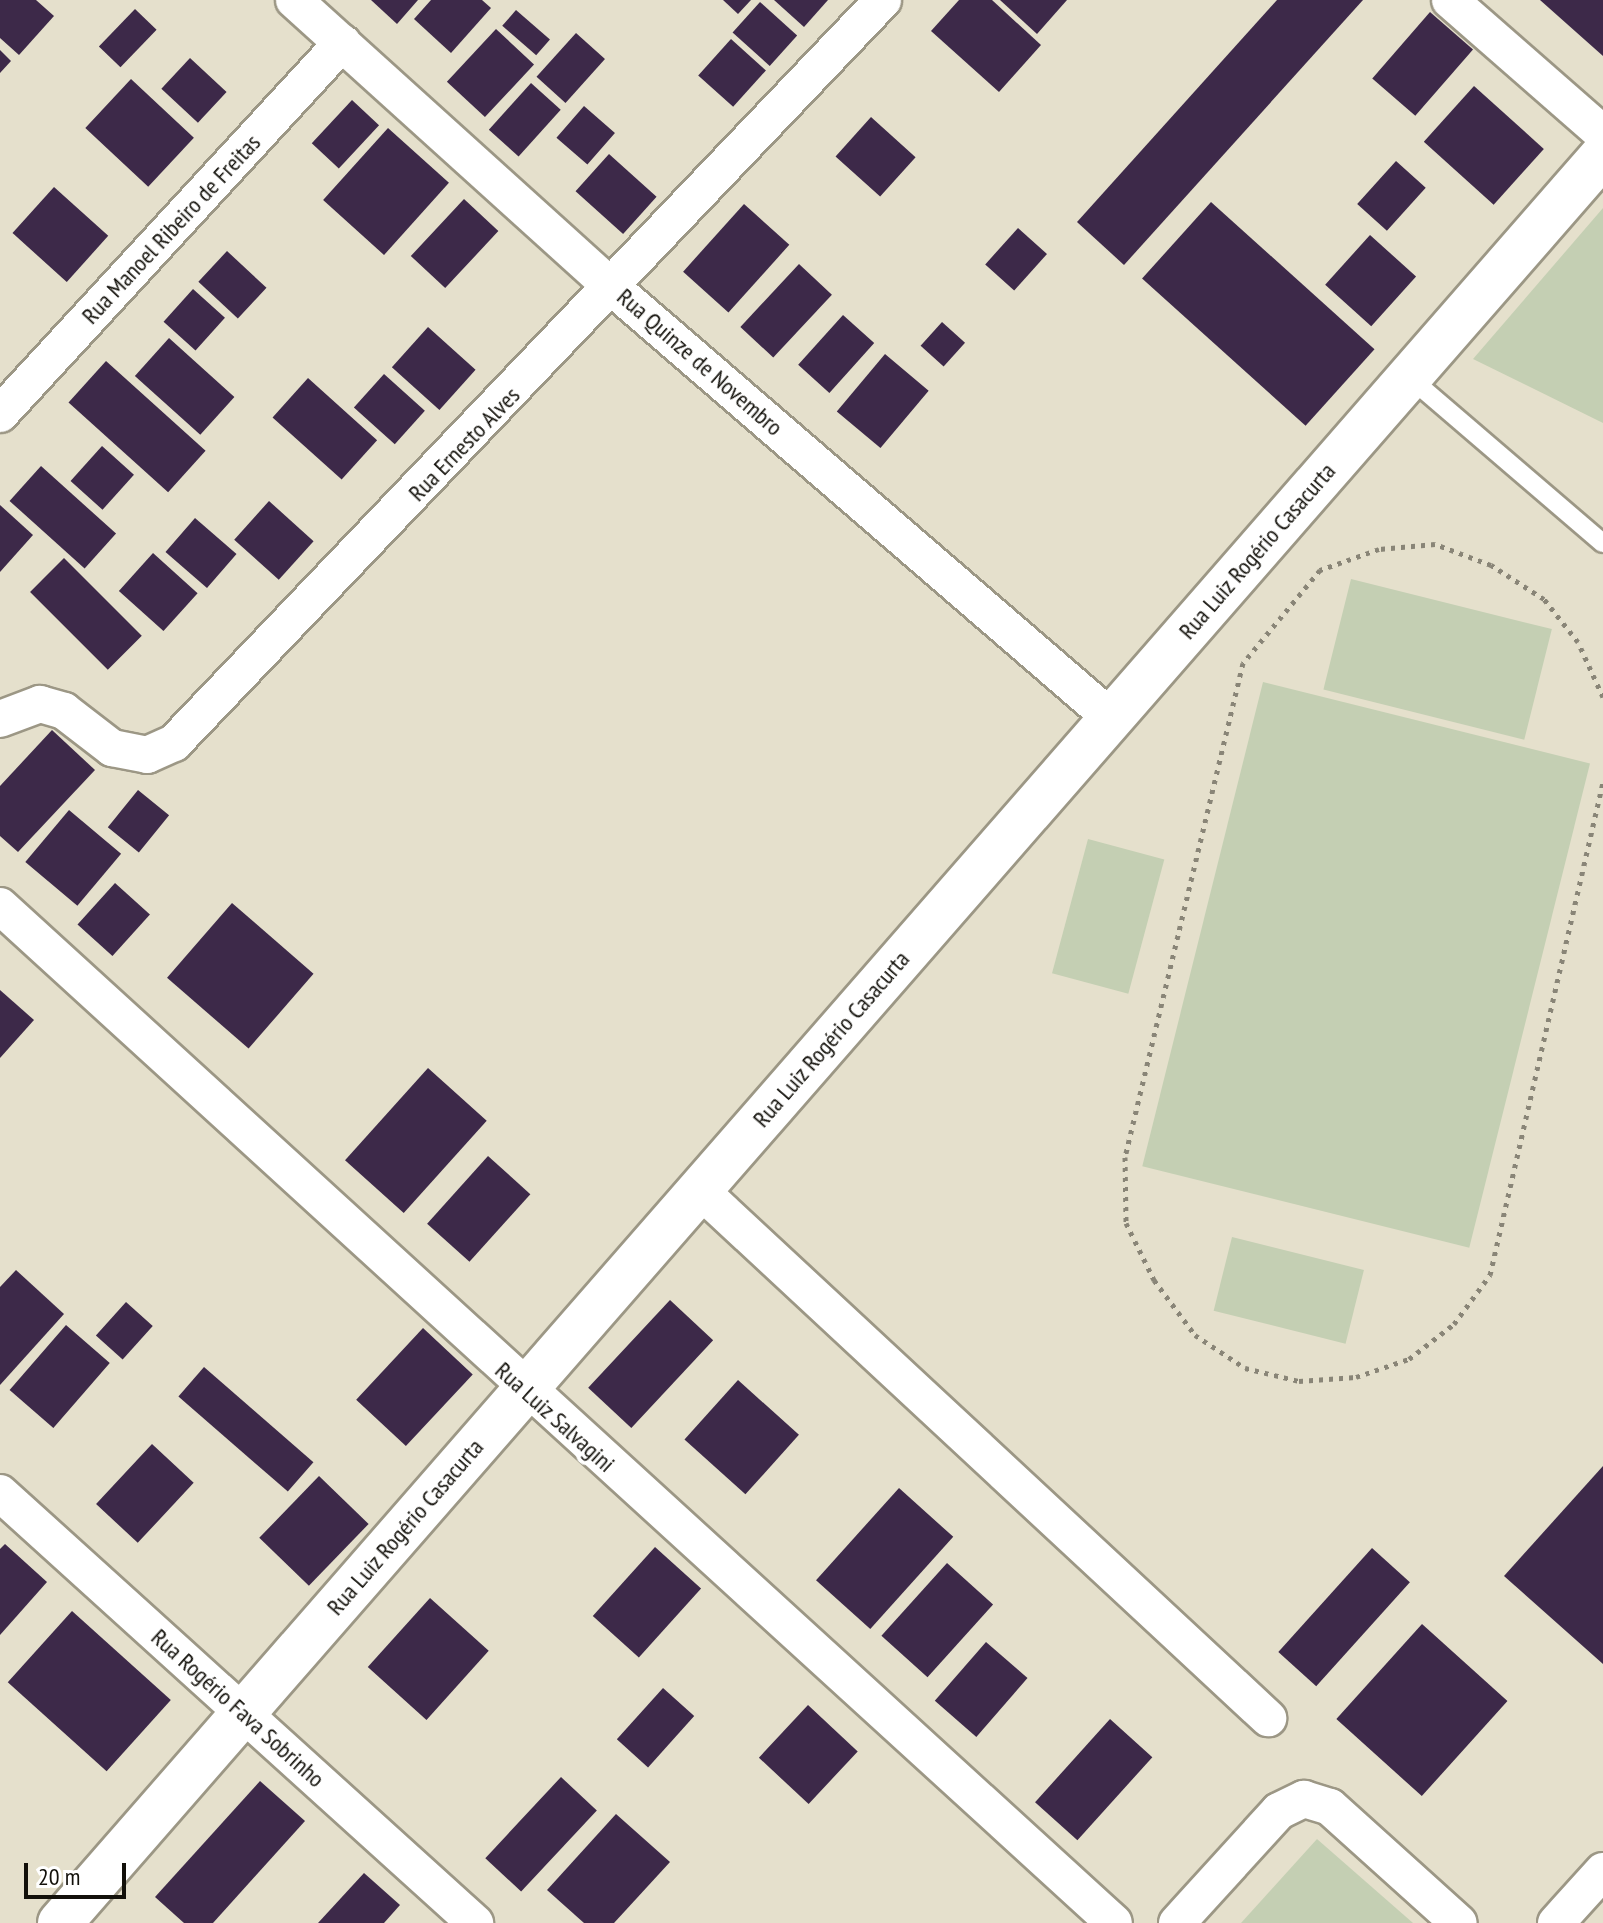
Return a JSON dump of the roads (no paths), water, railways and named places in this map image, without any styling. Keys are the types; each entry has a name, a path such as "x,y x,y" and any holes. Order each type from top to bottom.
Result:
{"street":[{"name":"Rua Quinze de Novembro","path":"294,0 614,289 1111,718"},
{"path":"1450,0 1603,134"},
{"name":"Rua Ernesto Alves","path":"0,719 40,704 64,711 112,748 147,755 174,743 614,289 878,2"},
{"name":"Rua Manoel Ribeiro de Freitas","path":"0,414 342,43"},
{"name":"Rua Luiz Rogério Casacurta","path":"60,1923 1603,155"},
{"name":"Rua Luiz Salvagini","path":"0,906 525,1390 1114,1923"},
{"path":"700,1190 1268,1718"},
{"name":"Rua Rogério Fava Sobrinho","path":"0,1493 475,1923"},
{"path":"1177,1923 1279,1811 1304,1799 1330,1807 1459,1923"},
{"path":"1556,1923 1603,1871"}],"lane":[{"path":"1409,377 1603,543"}]}
